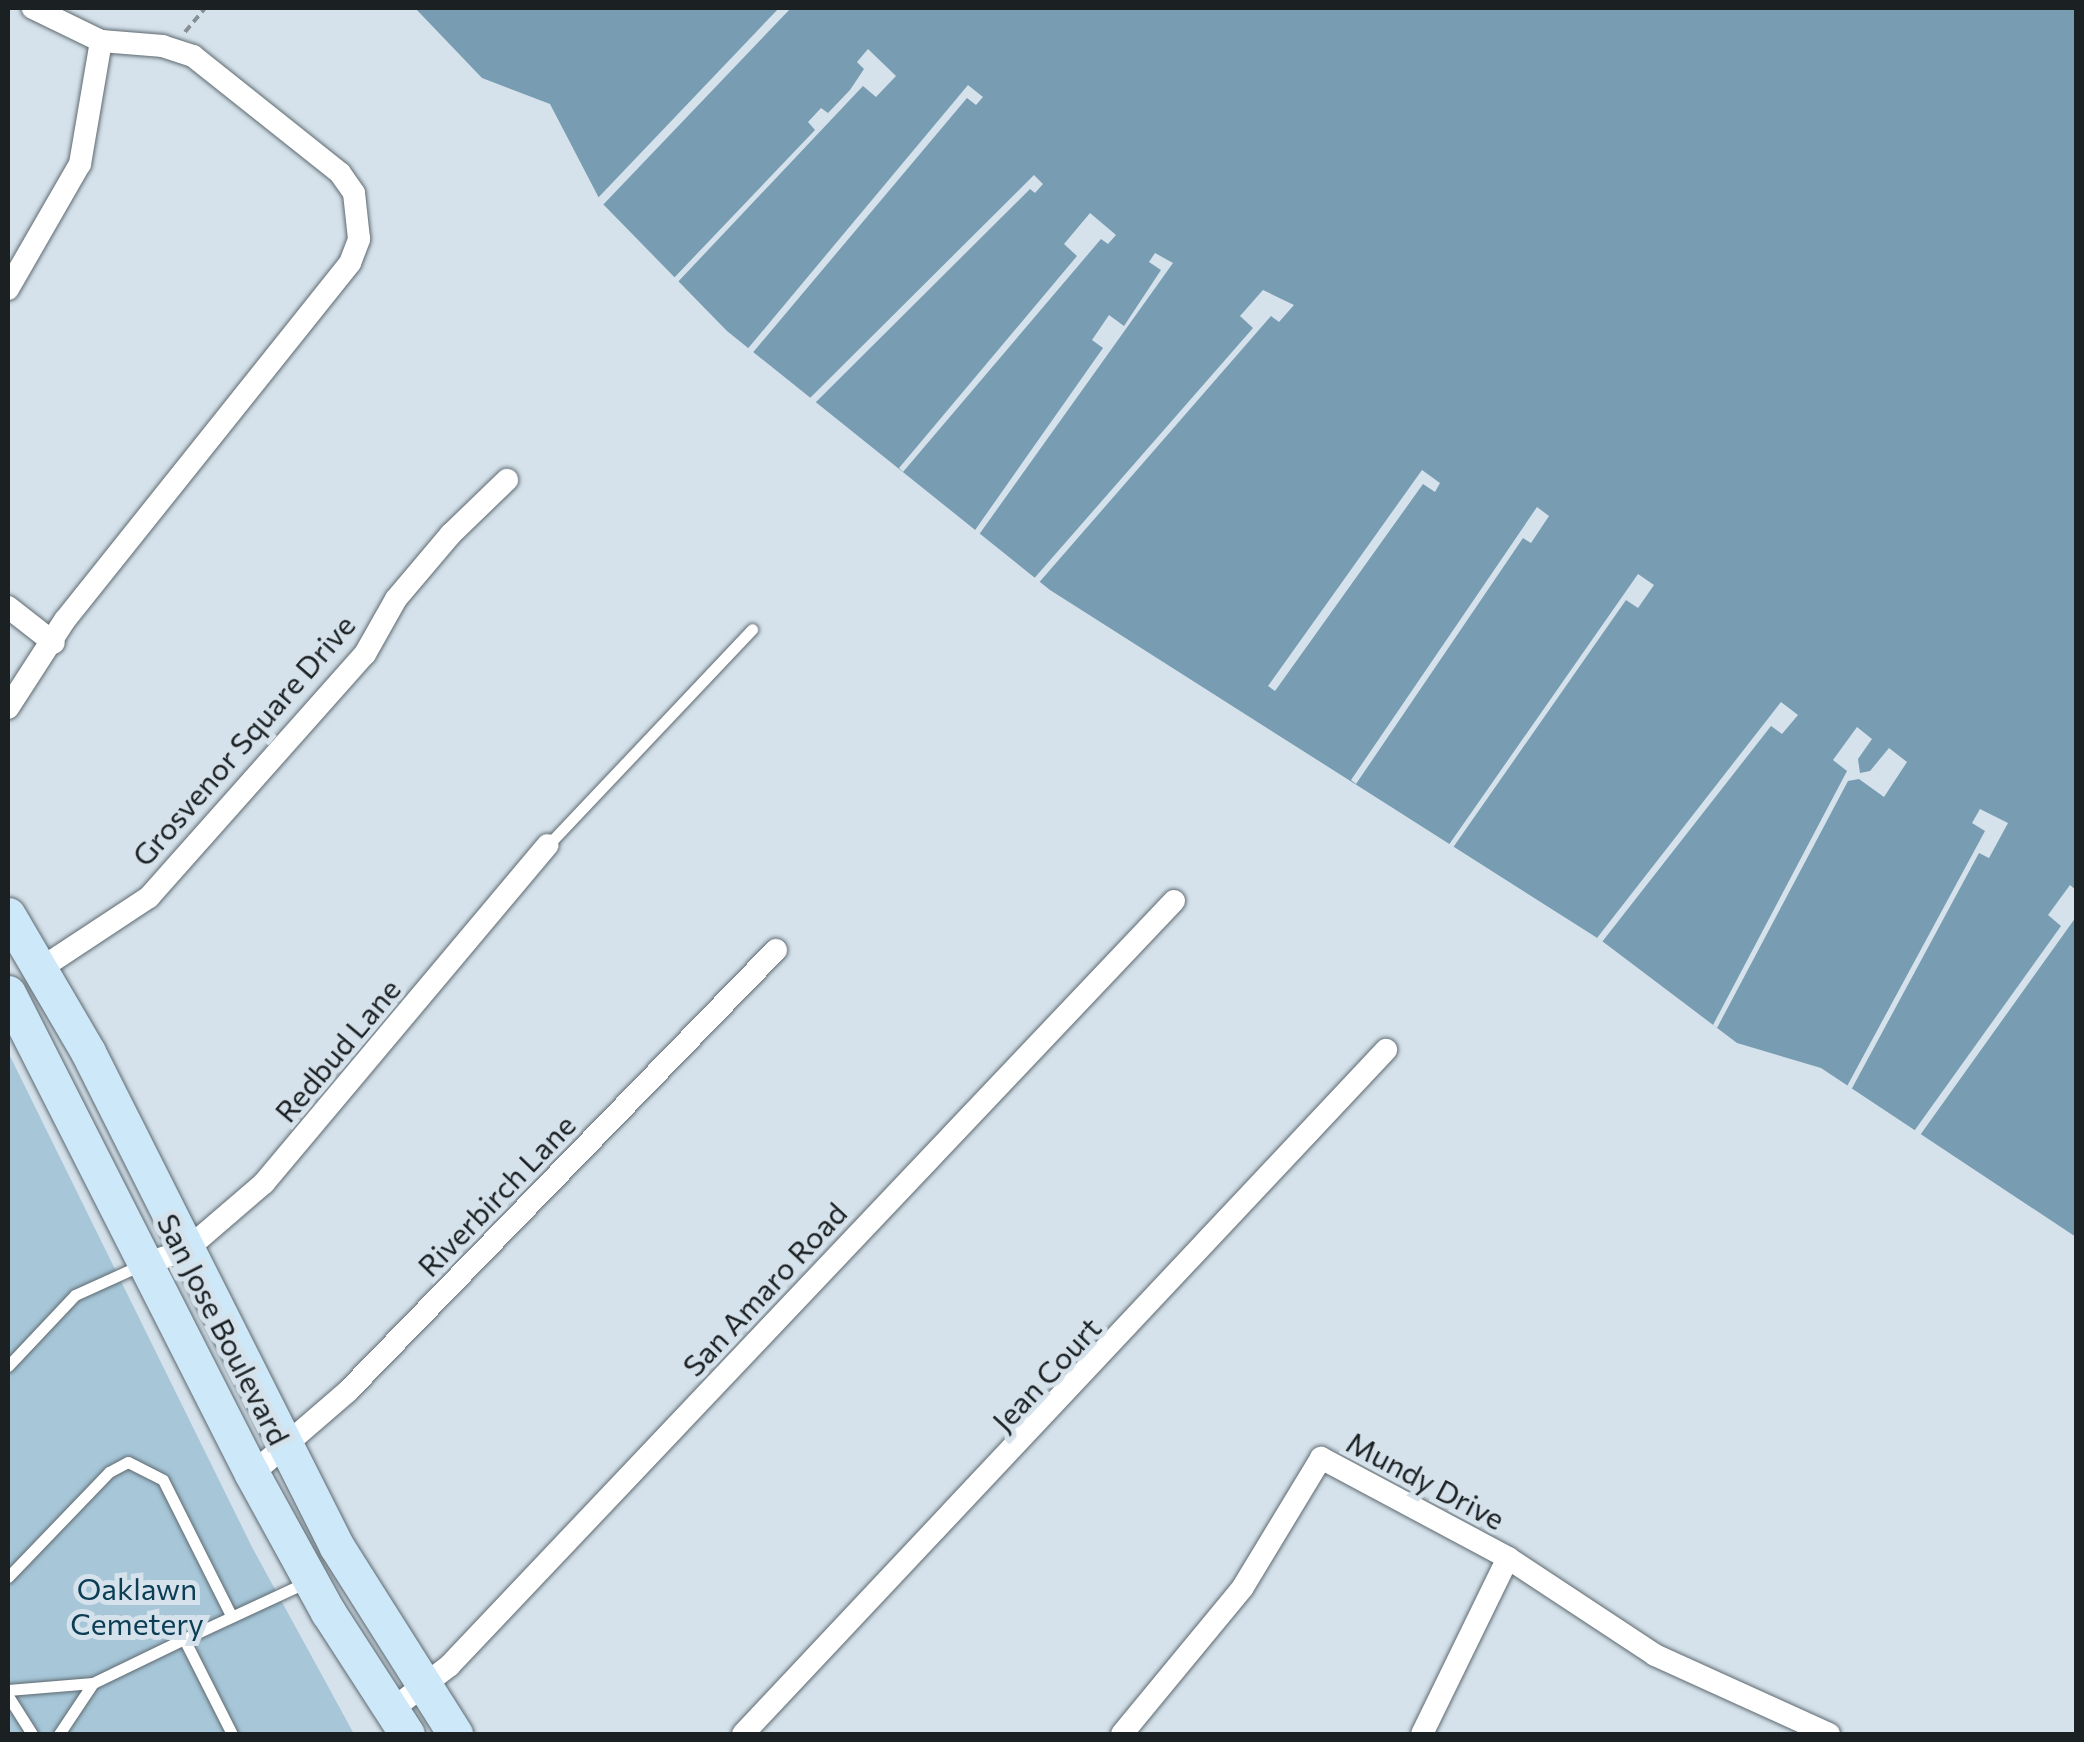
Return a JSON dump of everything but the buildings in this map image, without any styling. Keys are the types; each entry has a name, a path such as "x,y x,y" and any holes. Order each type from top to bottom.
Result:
{"main road":[{"name":"San Jose Boulevard","path":"8,915 88,1052 284,1448 422,1685 455,1734"},
{"name":"San Jose Boulevard","path":"8,992 252,1474 310,1580 399,1722"}],"street":[{"path":"8,708 66,620 350,264 359,239 354,194 340,173 193,56 163,46 101,40 33,8"},
{"path":"8,289 80,164 101,40"},
{"name":"Grosvenor Square Drive","path":"40,969 149,896 365,654 396,599 440,547 508,480"},
{"path":"8,607 54,643"},
{"name":"Redbud Lane","path":"148,1263 184,1251 301,1142 548,845"},
{"name":"San Amaro Road","path":"399,1722 422,1685 449,1666 1174,901"},
{"name":"Riverbirch Lane","path":"252,1474 348,1392 776,950"},
{"name":"Jean Court","path":"744,1734 1091,1372 1386,1050"},
{"name":"Mundy Drive","path":"1122,1734 1242,1587 1320,1458 1508,1558 1655,1655 1797,1727 1828,1734"},
{"path":"1422,1734 1508,1558"}],"lane":[{"path":"548,845 752,629"},
{"path":"8,1366 74,1295 148,1263"},
{"path":"8,1576 109,1472 128,1462 163,1480 232,1617"},
{"path":"32,1734 8,1693 93,1683 310,1580"},
{"path":"184,1640 232,1734"},
{"path":"59,1734 93,1683"}],"path":[{"path":"184,37 204,8"}],"green space":[{"name":"Oaklawn Cemetery","path":"8,1052 252,1547 354,1734 8,1734"}],"shaded area":[{"path":"415,8 2076,8 2076,1237 1821,1068 1737,1043 1602,941 1050,590 727,331 601,202 550,104 482,78"}],"pier":[{"path":"779,8 791,8 600,208 595,201"},
{"path":"868,49 896,76 876,97 863,86 675,285 671,281 815,130 808,122 821,108 828,113 850,90 864,69 857,62"},
{"path":"968,85 983,97 976,105 967,98 750,356 745,352"},
{"path":"1034,175 1043,184 1035,193 1030,189 815,403 810,398"},
{"path":"1090,213 1116,235 1108,244 1101,239 903,472 899,468 1077,256 1064,244"},
{"path":"1155,253 1173,263 978,536 973,533 1103,348 1092,340 1109,315 1124,326 1161,270 1149,262"},
{"path":"1263,290 1294,305 1279,322 1271,316 1036,586 1031,582 1253,328 1240,316"},
{"path":"1422,470 1440,483 1435,492 1423,484 1275,691 1268,686"},
{"path":"1537,507 1549,516 1531,543 1523,538 1356,784 1351,780"},
{"path":"1638,574 1654,585 1638,608 1626,600 1452,849 1448,846"},
{"path":"1781,702 1798,715 1782,734 1771,726 1602,942 1597,938"},
{"path":"1857,727 1872,739 1858,759 1860,773 1870,771 1889,748 1907,762 1884,797 1859,779 1848,781 1717,1028 1713,1025 1847,771 1833,760"},
{"path":"1980,809 2008,823 1989,858 1979,853 1850,1092 1845,1090 1985,831 1972,823"},
{"path":"2070,885 2076,890 2076,917 1918,1138 1912,1134 2061,926 2048,915"}]}
